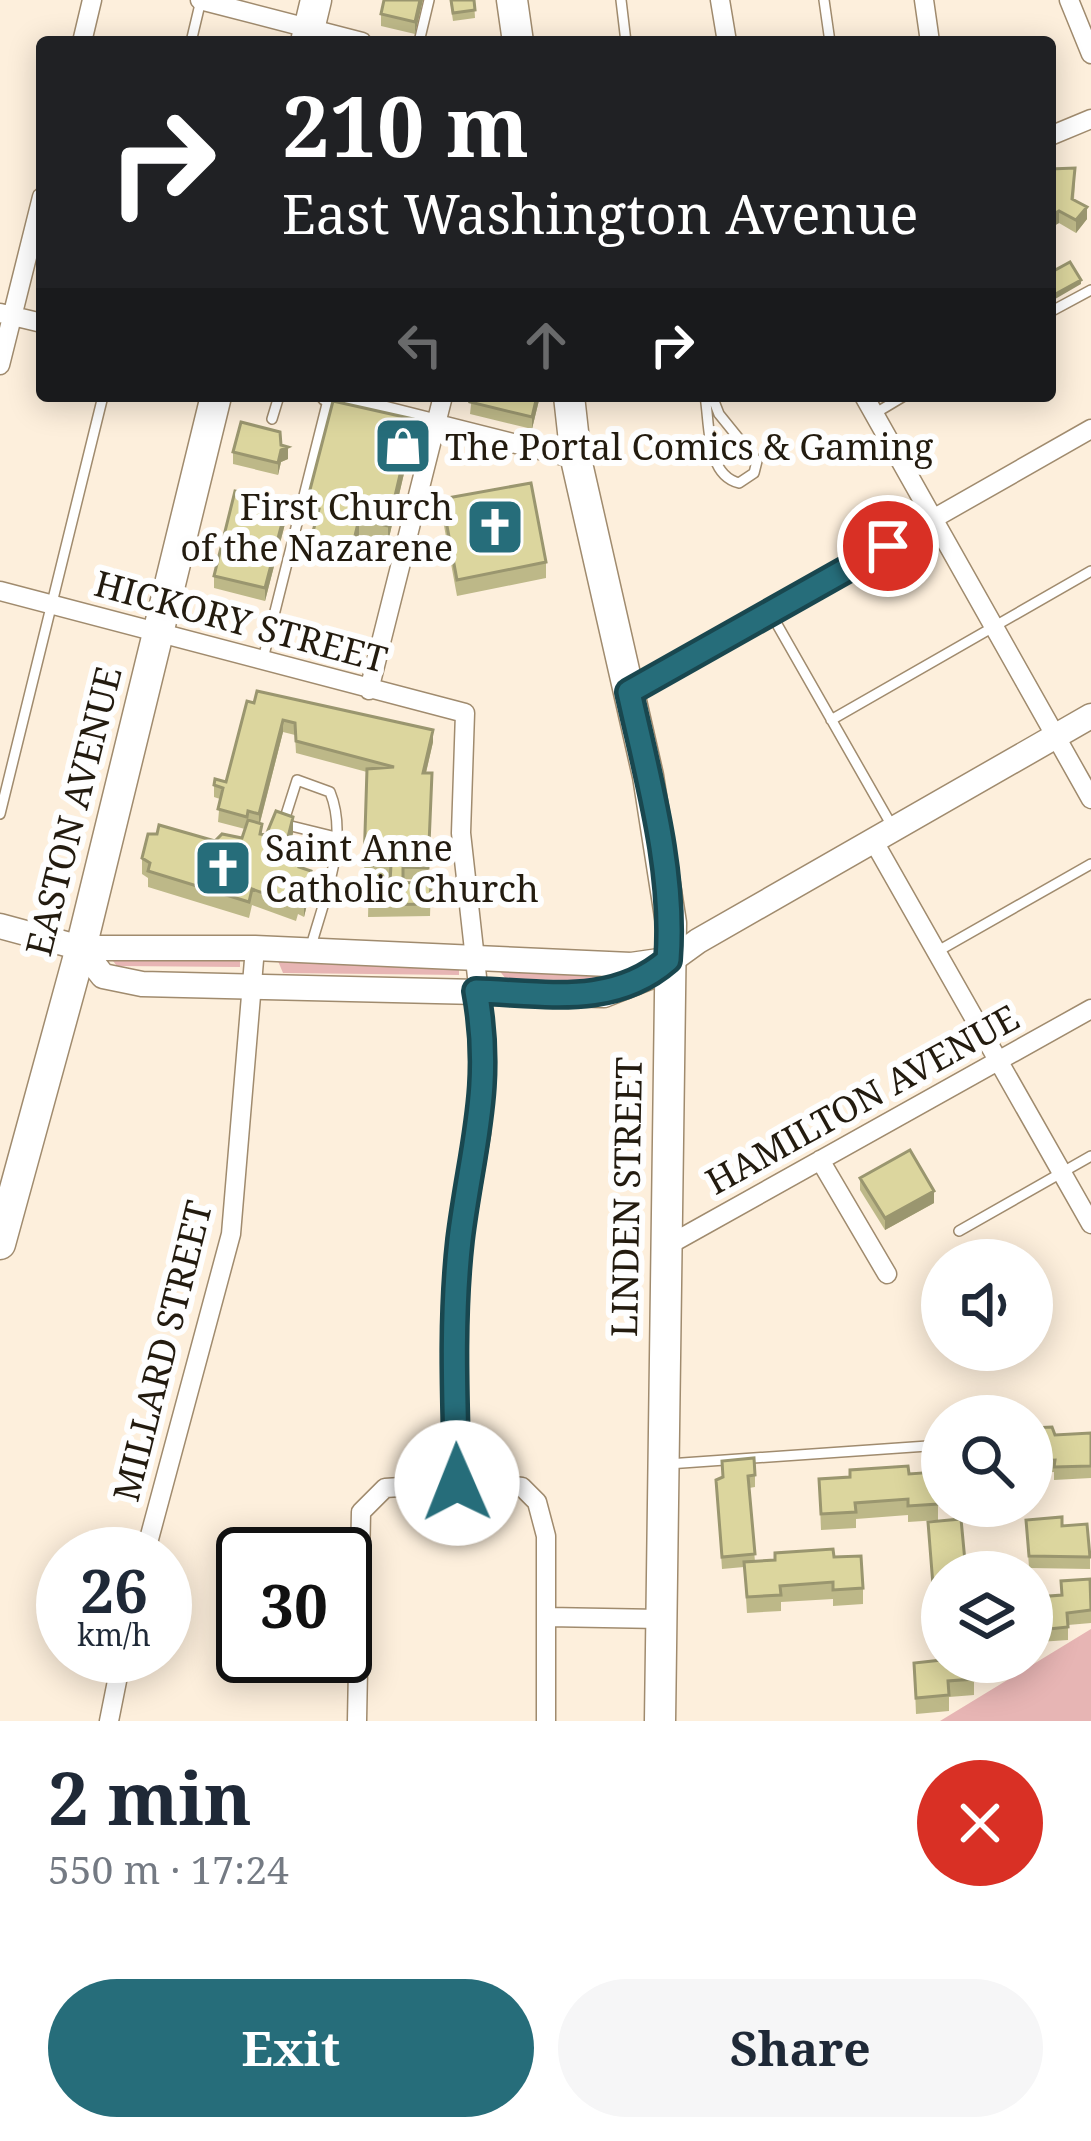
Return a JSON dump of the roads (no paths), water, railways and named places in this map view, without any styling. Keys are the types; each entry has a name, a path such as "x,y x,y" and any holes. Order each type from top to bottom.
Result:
{"main road":[{"path":"512,0 517,36"},
{"name":"EASTON AVENUE","path":"0,1244 81,948 215,402"},
{"name":"LINDEN STREET","path":"569,402 576,459 629,692 671,923 661,1721"}],"street":[{"path":"83,36 92,0"},
{"path":"200,0 345,36"},
{"path":"720,0 726,36"},
{"path":"924,0 929,36"},
{"path":"1069,0 1091,54"},
{"path":"1056,133 1091,118"},
{"path":"0,365 6,314 36,216"},
{"path":"6,314 36,322"},
{"path":"350,402 576,459"},
{"path":"369,690 442,402"},
{"path":"867,402 1091,799"},
{"path":"629,692 1091,429"},
{"name":"HICKORY STREET","path":"0,591 465,713 461,833 471,956"},
{"path":"81,948 103,976 142,984 604,994 647,978 668,960 1091,716"},
{"path":"883,834 938,951 1091,1224"},
{"path":"0,926 81,948 255,948 631,965 668,960"},
{"name":"MILLARD STREET","path":"152,1527 231,1234 255,948"},
{"path":"457,1483 458,1275 481,1133 482,1022 471,956"},
{"name":"HAMILTON AVENUE","path":"665,1247 1091,1009"},
{"path":"820,1160 886,1274"},
{"path":"357,1721 361,1512 385,1488 457,1483 513,1484 537,1502 546,1536 545,1721"},
{"path":"548,1617 660,1619"},
{"path":"110,1721 117,1683"}],"lane":[{"path":"192,36 200,0"},
{"path":"420,36 429,0"},
{"path":"621,0 625,36"},
{"path":"824,0 829,36"},
{"path":"1056,309 1091,290"},
{"path":"0,810 102,402"},
{"path":"272,419 276,402"},
{"path":"262,662 327,402"},
{"path":"709,402 717,470 725,479 739,483 754,473 757,460 712,402"},
{"path":"874,414 894,402"},
{"path":"830,720 1091,571"},
{"path":"770,612 830,720 883,834"},
{"path":"310,950 336,837 338,812 330,792 297,780 283,824 336,837"},
{"path":"938,951 1091,864"},
{"path":"959,1231 1091,1156"},
{"path":"663,1464 921,1446"}],"place":[{"name":"The Portal Comics & Gaming","path":"403,446"},
{"name":"First Church of the Nazarene","path":"495,527"},
{"name":"Saint Anne Catholic Church","path":"223,868"}]}
